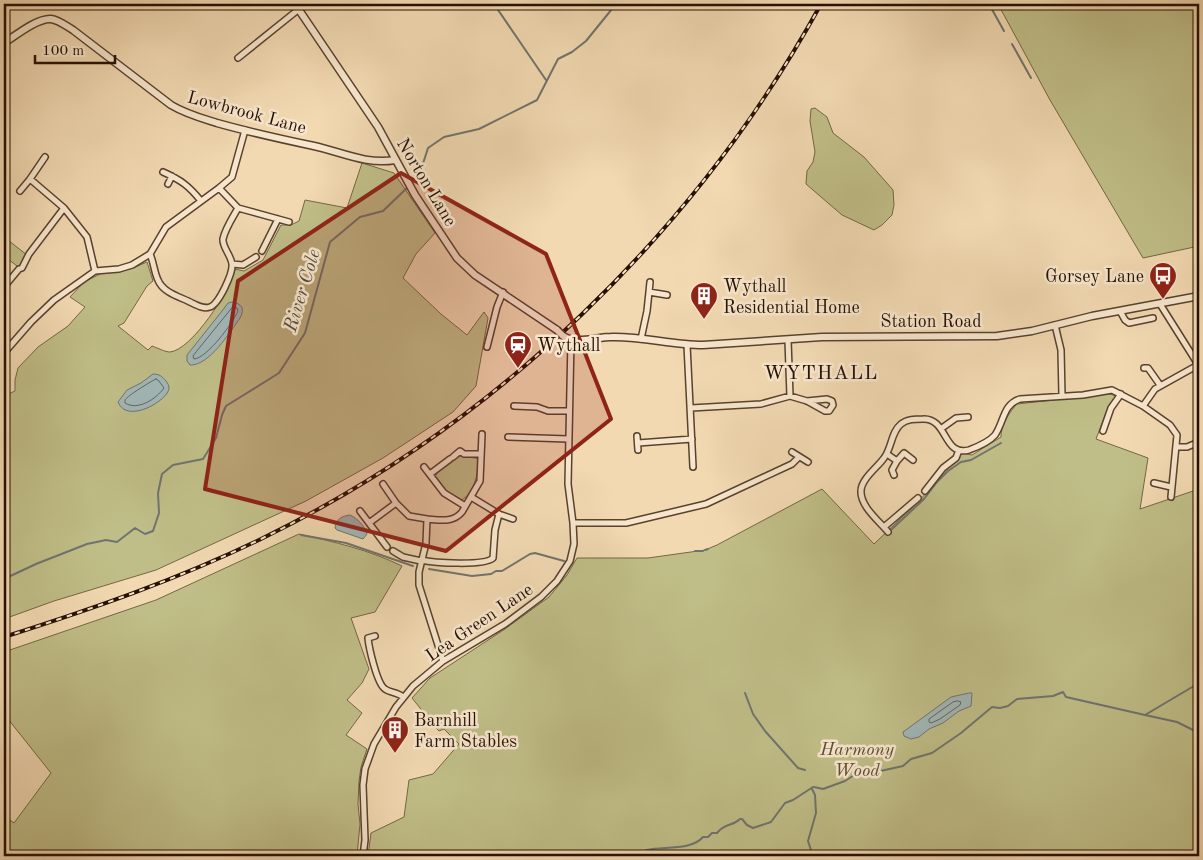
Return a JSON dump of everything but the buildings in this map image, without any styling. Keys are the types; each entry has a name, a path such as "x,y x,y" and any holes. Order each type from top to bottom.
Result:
{"street":[{"path":"238,58 297,6"},
{"name":"Norton Lane","path":"297,6 378,127 406,179 457,258 470,271 571,340"},
{"name":"Lowbrook Lane","path":"4,43 38,22 50,19 57,21 73,30 179,110 245,130 365,160 385,162 395,160"},
{"path":"4,353 31,322 54,300 95,271 119,269 132,265 150,254 166,227 232,177 245,130"},
{"path":"20,191 44,157"},
{"path":"163,172 191,188 201,201"},
{"path":"168,184 172,176"},
{"path":"30,179 64,208 87,237 95,271"},
{"path":"219,188 238,208 289,222"},
{"path":"4,287 18,269 22,268 29,254 64,208"},
{"path":"150,254 158,281 163,288 205,308 212,307 232,274 230,256 222,242 238,208"},
{"path":"262,252 278,219"},
{"path":"232,264 243,265 256,257"},
{"path":"641,339 647,312 650,282"},
{"path":"487,347 497,306 503,292"},
{"path":"649,292 667,295"},
{"name":"Station Road","path":"571,340 612,337 687,345 822,337 997,336 1032,331 1092,316 1199,296"},
{"path":"1143,406 1160,385 1199,365 1160,304"},
{"path":"1120,311 1129,323 1153,318"},
{"path":"1056,325 1061,350 1062,396"},
{"name":"Lea Green Lane","path":"363,856 365,840 363,785 365,768 382,728 403,697 443,661 505,624 529,607 558,581 566,569 572,554 573,523 568,484 571,340"},
{"path":"788,340 790,396"},
{"path":"687,345 693,467"},
{"path":"1144,368 1148,368 1160,385"},
{"path":"918,498 886,529 864,503 860,492 866,479 887,454 897,429 903,423 910,420 933,420 942,428 949,442 959,450 970,450 988,441 994,435 1007,407 1014,401 1083,395 1112,390 1143,406 1174,429 1177,435 1177,447 1171,497"},
{"path":"1103,431 1110,408 1122,394"},
{"path":"691,408 761,404 790,396 807,401"},
{"path":"514,406 537,407 548,411 569,411"},
{"path":"942,428 956,418 968,417"},
{"path":"383,484 396,503 409,516 451,520 459,516 471,497 481,475 482,434"},
{"path":"637,436 638,450"},
{"path":"508,437 568,439"},
{"path":"638,443 692,439"},
{"path":"1177,447 1187,447 1199,442"},
{"path":"925,491 943,468 956,458 959,450"},
{"path":"430,474 460,451 464,454 481,454"},
{"path":"792,452 808,462"},
{"path":"894,475 892,470 904,453 913,460"},
{"path":"887,454 897,461"},
{"path":"573,523 626,523 706,504 792,464 799,457"},
{"path":"424,467 444,493 465,506"},
{"path":"1154,483 1171,487"},
{"path":"471,497 499,514 513,519"},
{"path":"369,523 396,503"},
{"path":"360,510 387,547"},
{"path":"394,551 403,557 421,561 488,562 494,555 495,530 499,514"},
{"path":"428,519 419,585 443,661"},
{"path":"376,636 368,638 370,653 382,686 386,690 394,691 403,697"}],"highlighted area":[{"path":"401,173 546,254 611,419 446,551 205,489 238,281"}],"green space":[{"path":"998,4 1199,4 1199,246 1143,258 1050,100"},
{"path":"815,108 827,117 833,133 864,157 893,190 894,205 892,215 874,230 842,215 806,184 807,171 813,162 815,152 810,121 811,109"},
{"path":"362,163 394,173 435,233 416,254 403,278 441,314 467,335 484,312 488,318 476,386 453,412 383,458 306,501 156,570 54,601 4,619 4,396 15,391 18,368 38,347 68,326 85,307 70,297 84,282 102,273 133,268 147,262 153,281 147,286 124,323 118,326 148,350 152,346 168,352 179,349 189,341 209,317 226,290 235,269 244,271 263,260 281,225 291,225 299,221 305,200 347,208"},
{"path":"4,237 27,255 22,266 17,266 4,256"},
{"name":"Harmony Wood","path":"1110,394 1116,396 1109,405 1096,439 1148,458 1140,509 1199,489 1199,856 368,856 371,833 404,817 409,780 433,774 459,744 444,729 439,731 412,698 430,678 505,629 549,597 567,575 577,558 648,558 705,550 822,489 874,544 920,500 960,453 972,455 1001,437 1006,419 1017,404"},
{"path":"461,455 478,460 473,488 462,500 446,491 435,477 437,473"},
{"path":"299,534 339,543 390,560 402,566 375,612 351,618 369,669 362,683 347,700 362,713 346,735 367,749 359,781 358,804 360,824 357,856 4,856 4,816 14,823 51,773 4,714 4,652 156,600"}],"water":[{"path":"232,302 242,307 240,318 212,354 197,364 190,365 187,361 187,355 228,303"},
{"path":"153,374 157,374 166,381 169,387 167,393 155,404 147,408 130,411 123,408 118,402 127,390"},
{"path":"350,515 358,520 364,528 367,534 363,539 335,528 340,518"},
{"path":"972,693 971,706 959,711 919,737 911,739 904,736 903,732 951,697"}],"waterway":[{"path":"494,4 546,80"},
{"name":"River Cole","path":"412,183 419,176 428,148 444,137 479,129 537,100 558,59 572,52 586,41 616,4"},
{"path":"989,4 1004,31"},
{"path":"1012,44 1031,78"},
{"name":"River Cole","path":"4,579 87,544 106,540 117,542 135,528 145,534 153,531 159,513 158,493 162,474 173,465 203,459 216,438 226,406 279,373 305,333 330,242 360,217 383,211 408,187"},
{"path":"892,529 924,499 948,471 961,462 971,460 1001,443"},
{"path":"301,535 346,543 413,566"},
{"path":"695,551 703,551"},
{"path":"429,569 472,576 491,574 496,571 502,571 530,554 535,553 564,561"},
{"path":"814,787 823,789 845,781 856,774 867,774 903,766 911,759 932,753 961,733 992,707 1008,706 1017,699 1053,696 1063,692 1066,697 1145,715 1199,683"},
{"path":"745,693 753,714 765,731 798,768 805,770"},
{"path":"1145,715 1177,722 1199,733"},
{"path":"636,856 647,850 691,844 703,837 708,837 712,833 717,833 723,827 740,819 753,828 771,822 785,803 813,787"},
{"path":"812,789 815,795 816,813 808,841 813,856"}],"railway":[{"path":"4,637 135,592 199,567 263,538 349,492 431,439 509,379 582,314 651,243 714,168 771,88 821,4"}],"place":[{"name":"Gorsey Lane","path":"1163,300"},
{"name":"Wythall Residential Home","path":"704,320"},
{"name":"Wythall","path":"518,369"},
{"name":"Barnhill Farm Stables","path":"395,754"}],"district":[{"name":"WYTHALL","path":"821,372"}]}
